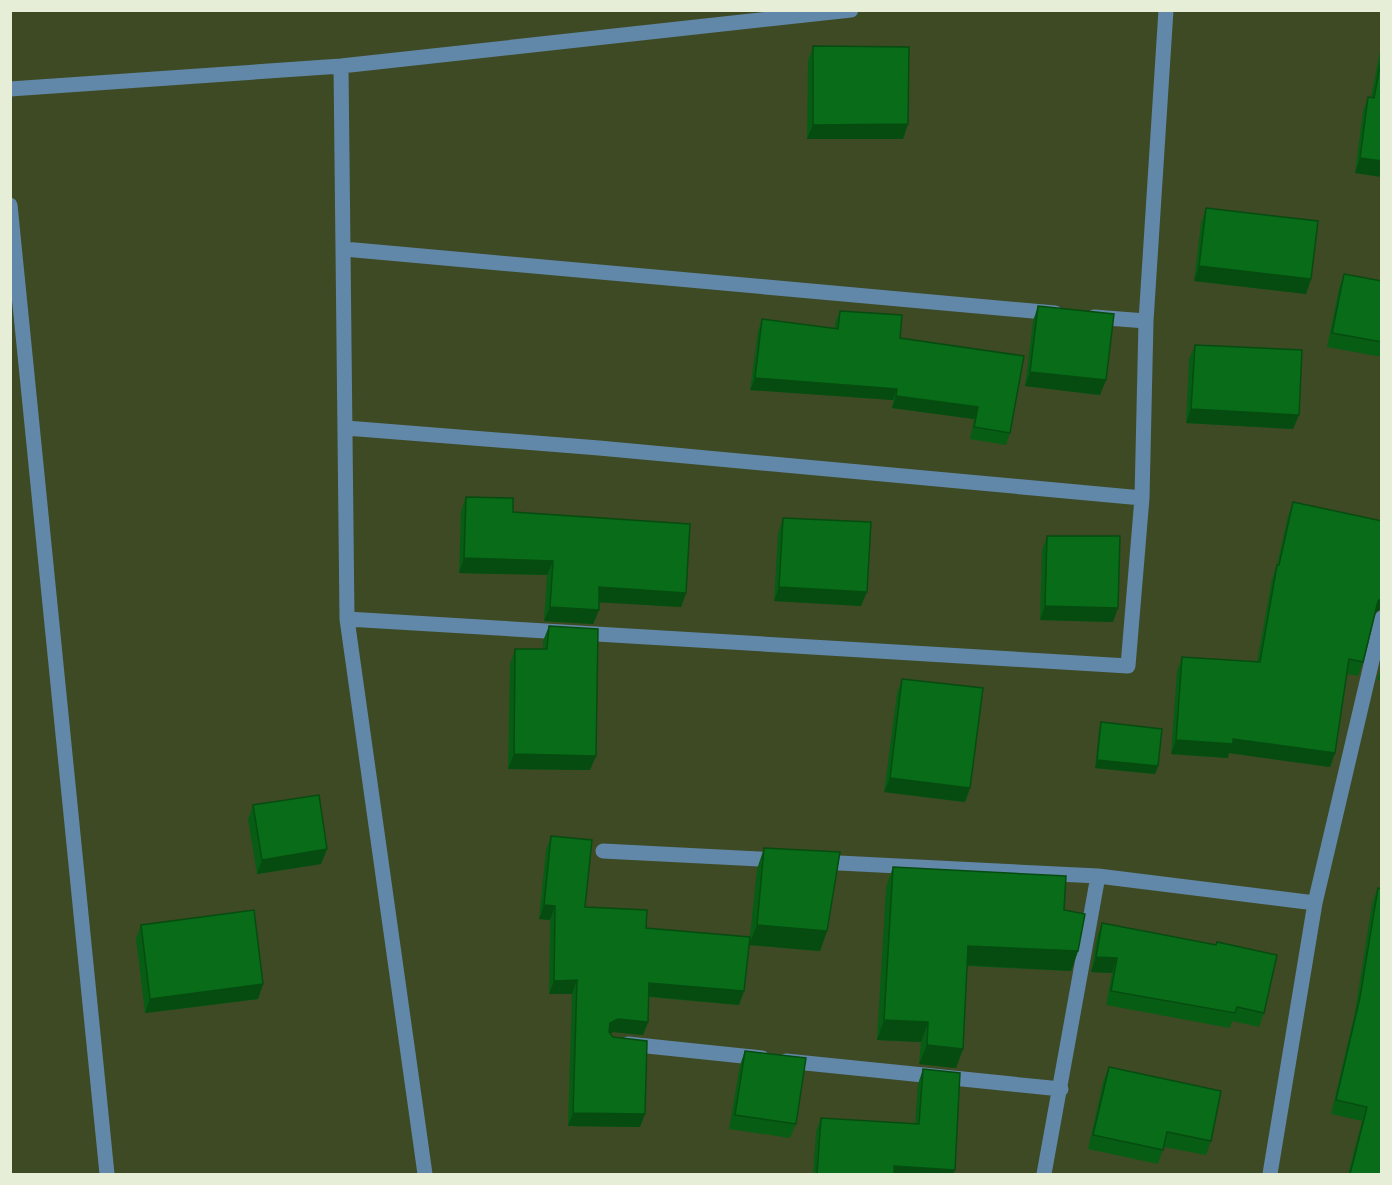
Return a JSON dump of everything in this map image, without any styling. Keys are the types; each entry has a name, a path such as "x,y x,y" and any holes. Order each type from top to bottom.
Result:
{"street":[{"path":"10,89 341,66 851,10"},
{"path":"346,619 1128,666 1142,498 1146,321 1166,10"},
{"path":"341,66 346,619 425,1174"},
{"path":"10,205 107,1174"},
{"path":"344,249 1146,321"},
{"path":"346,428 598,448 1142,498"},
{"path":"1270,1174 1315,903 1382,618"},
{"path":"603,851 1098,876 1315,903"},
{"path":"1044,1174 1098,876"},
{"path":"613,1042 1061,1089"}],"building":[{"path":"813,46 909,47 908,124 813,125"},
{"path":"1382,55 1382,161 1360,158 1368,97 1374,98"},
{"path":"1206,208 1318,221 1311,279 1199,266"},
{"path":"1344,274 1382,281 1382,342 1332,333"},
{"path":"1038,306 1114,314 1106,380 1030,372"},
{"path":"840,311 902,315 900,338 1024,356 1010,433 974,427 978,407 896,396 897,389 755,378 762,319 838,329"},
{"path":"1195,345 1302,350 1299,415 1191,409"},
{"path":"466,497 513,498 513,512 690,524 686,593 599,587 599,610 550,607 553,561 464,558"},
{"path":"1293,502 1382,521 1382,598 1378,601 1363,662 1349,659 1335,753 1233,739 1233,744 1176,740 1182,657 1260,662 1277,565 1279,565"},
{"path":"783,518 871,522 867,592 779,587"},
{"path":"1047,536 1120,536 1118,608 1045,606"},
{"path":"549,626 598,629 596,756 514,754 515,649 547,649"},
{"path":"902,679 983,688 970,788 890,778"},
{"path":"1101,722 1162,729 1158,766 1097,760"},
{"path":"319,795 327,849 262,860 253,805"},
{"path":"551,836 592,840 585,907 647,910 646,928 750,937 744,991 649,983 648,1022 618,1019 610,1023 609,1032 613,1037 647,1041 645,1114 573,1113 577,980 554,981 555,906 544,905"},
{"path":"764,848 840,852 827,931 757,925"},
{"path":"893,867 1066,876 1064,910 1085,914 1078,951 968,946 963,1049 927,1045 928,1022 884,1020"},
{"path":"1378,888 1382,889 1382,1174 1350,1174 1367,1107 1336,1100 1360,997"},
{"path":"254,910 263,984 150,999 141,925"},
{"path":"1102,923 1216,945 1217,942 1277,955 1264,1013 1237,1007 1235,1013 1111,991 1117,958 1096,957"},
{"path":"745,1051 806,1058 796,1124 735,1115"},
{"path":"1109,1067 1221,1091 1211,1141 1167,1132 1163,1150 1093,1135"},
{"path":"923,1069 960,1073 955,1170 894,1166 894,1174 817,1174 821,1118 919,1124"}]}
